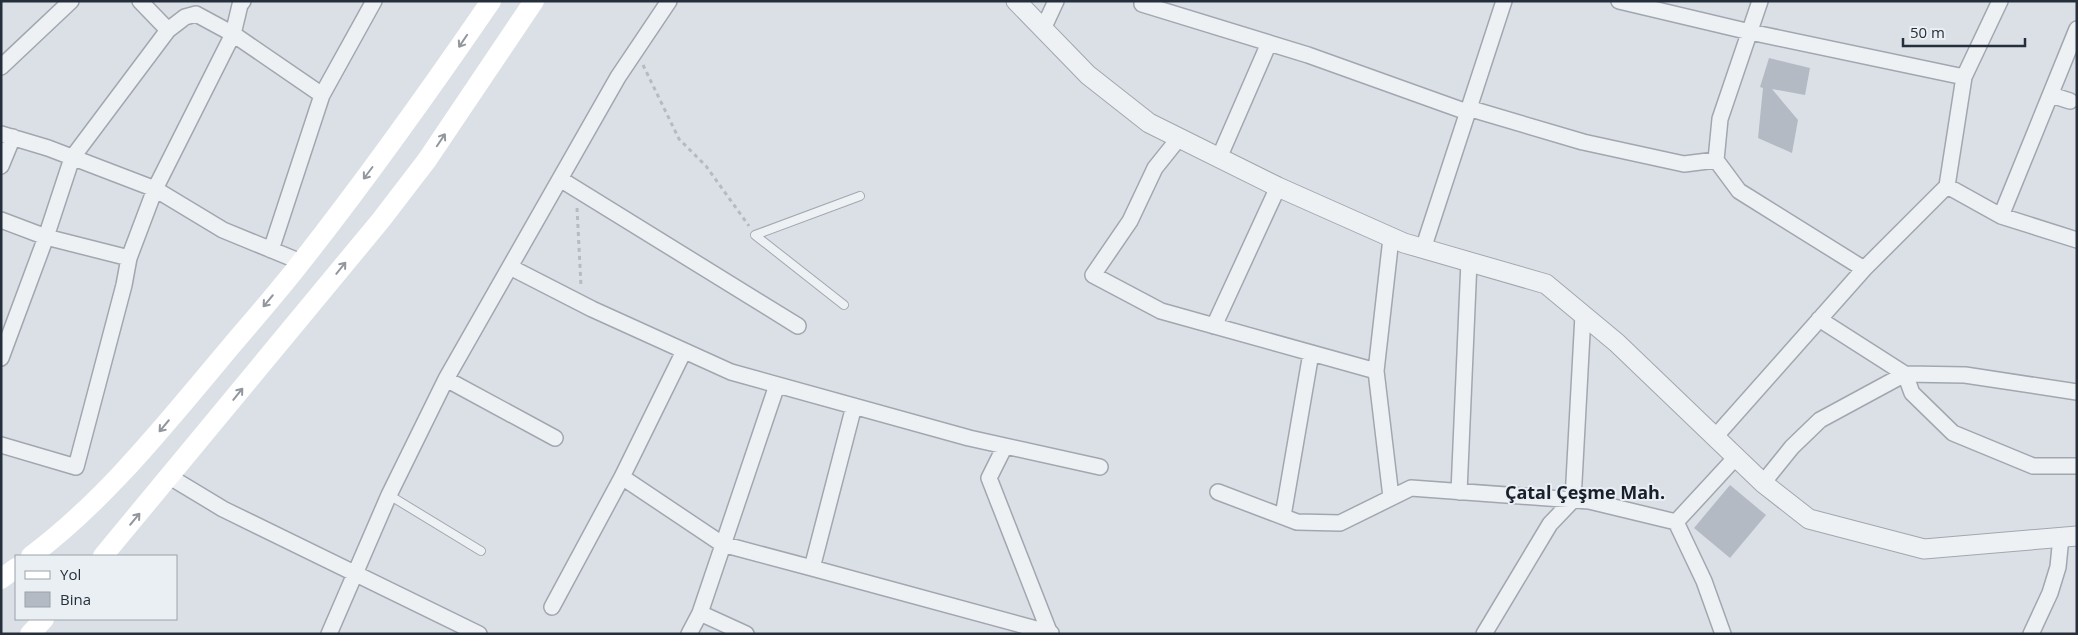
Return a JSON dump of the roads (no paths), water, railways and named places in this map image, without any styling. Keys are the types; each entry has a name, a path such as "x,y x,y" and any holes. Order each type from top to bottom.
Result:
{"main road":[{"path":"32,555 82,514 116,480 148,445 301,262 429,91 491,1"},
{"path":"104,555 381,220 428,160 534,1"},
{"path":"1,579 15,569"},
{"path":"30,634 45,620"},
{"path":"38,634 45,620"}],"street":[{"path":"1,67 71,1"},
{"path":"140,1 168,30"},
{"path":"1,445 76,467 124,285 129,258 155,189 233,34 240,5 243,1"},
{"path":"271,250 322,96 374,1"},
{"path":"329,634 389,495 446,379 618,77 669,1"},
{"path":"1016,1 1088,75 1149,123 1278,187 1392,238 1546,284 1617,342 1763,483 1809,519 1924,549 2069,537 2050,593 2031,634"},
{"path":"1043,29 1056,1"},
{"path":"1424,249 1504,1"},
{"path":"1619,1 1750,32 1964,77"},
{"path":"1760,1 1720,120 1716,160 1739,191 1864,269"},
{"path":"1715,437 1864,269 1947,186 1964,77 2000,1"},
{"path":"1142,4 1308,55 1468,110 1583,142 1684,164 1716,160"},
{"path":"1,358 46,237 72,158 168,30 185,17 196,14 233,34 322,96"},
{"path":"2001,216 2077,28"},
{"path":"1219,158 1269,43"},
{"path":"2051,95 2070,101"},
{"path":"1,166 7,136 155,189 223,230 301,262"},
{"path":"1179,138 1156,168 1130,221 1093,275 1161,311 1376,371"},
{"path":"560,179 798,326"},
{"path":"1947,186 2001,216 2077,240"},
{"path":"1214,326 1278,187"},
{"path":"1,220 46,237 129,258"},
{"path":"1391,497 1376,371 1392,238"},
{"path":"1459,492 1469,262"},
{"path":"510,267 582,304 731,372 1005,446 1100,467"},
{"path":"1484,634 1550,524 1573,500 1583,314"},
{"path":"1819,320 1904,374 1912,393 1953,433 2033,466 2077,466"},
{"path":"552,607 622,477 684,351"},
{"path":"1283,516 1311,353"},
{"path":"1763,483 1792,447 1820,420 1904,374 1965,375 2077,392"},
{"path":"446,379 555,438"},
{"path":"689,634 700,613 777,385"},
{"path":"812,568 854,406"},
{"path":"1005,446 989,478 1050,633"},
{"path":"1676,522 1736,457"},
{"path":"170,477 223,509 479,634"},
{"path":"622,477 722,544 1050,633"},
{"path":"1218,492 1297,522 1340,523 1411,488 1589,501 1676,522"},
{"path":"1676,522 1704,581 1723,634"},
{"path":"700,613 744,634"}],"lane":[{"path":"844,305 755,235 860,196"},
{"path":"389,495 481,551"}],"district":[{"name":"Çatal Çeşme Mah.","path":"1585,493"}]}
